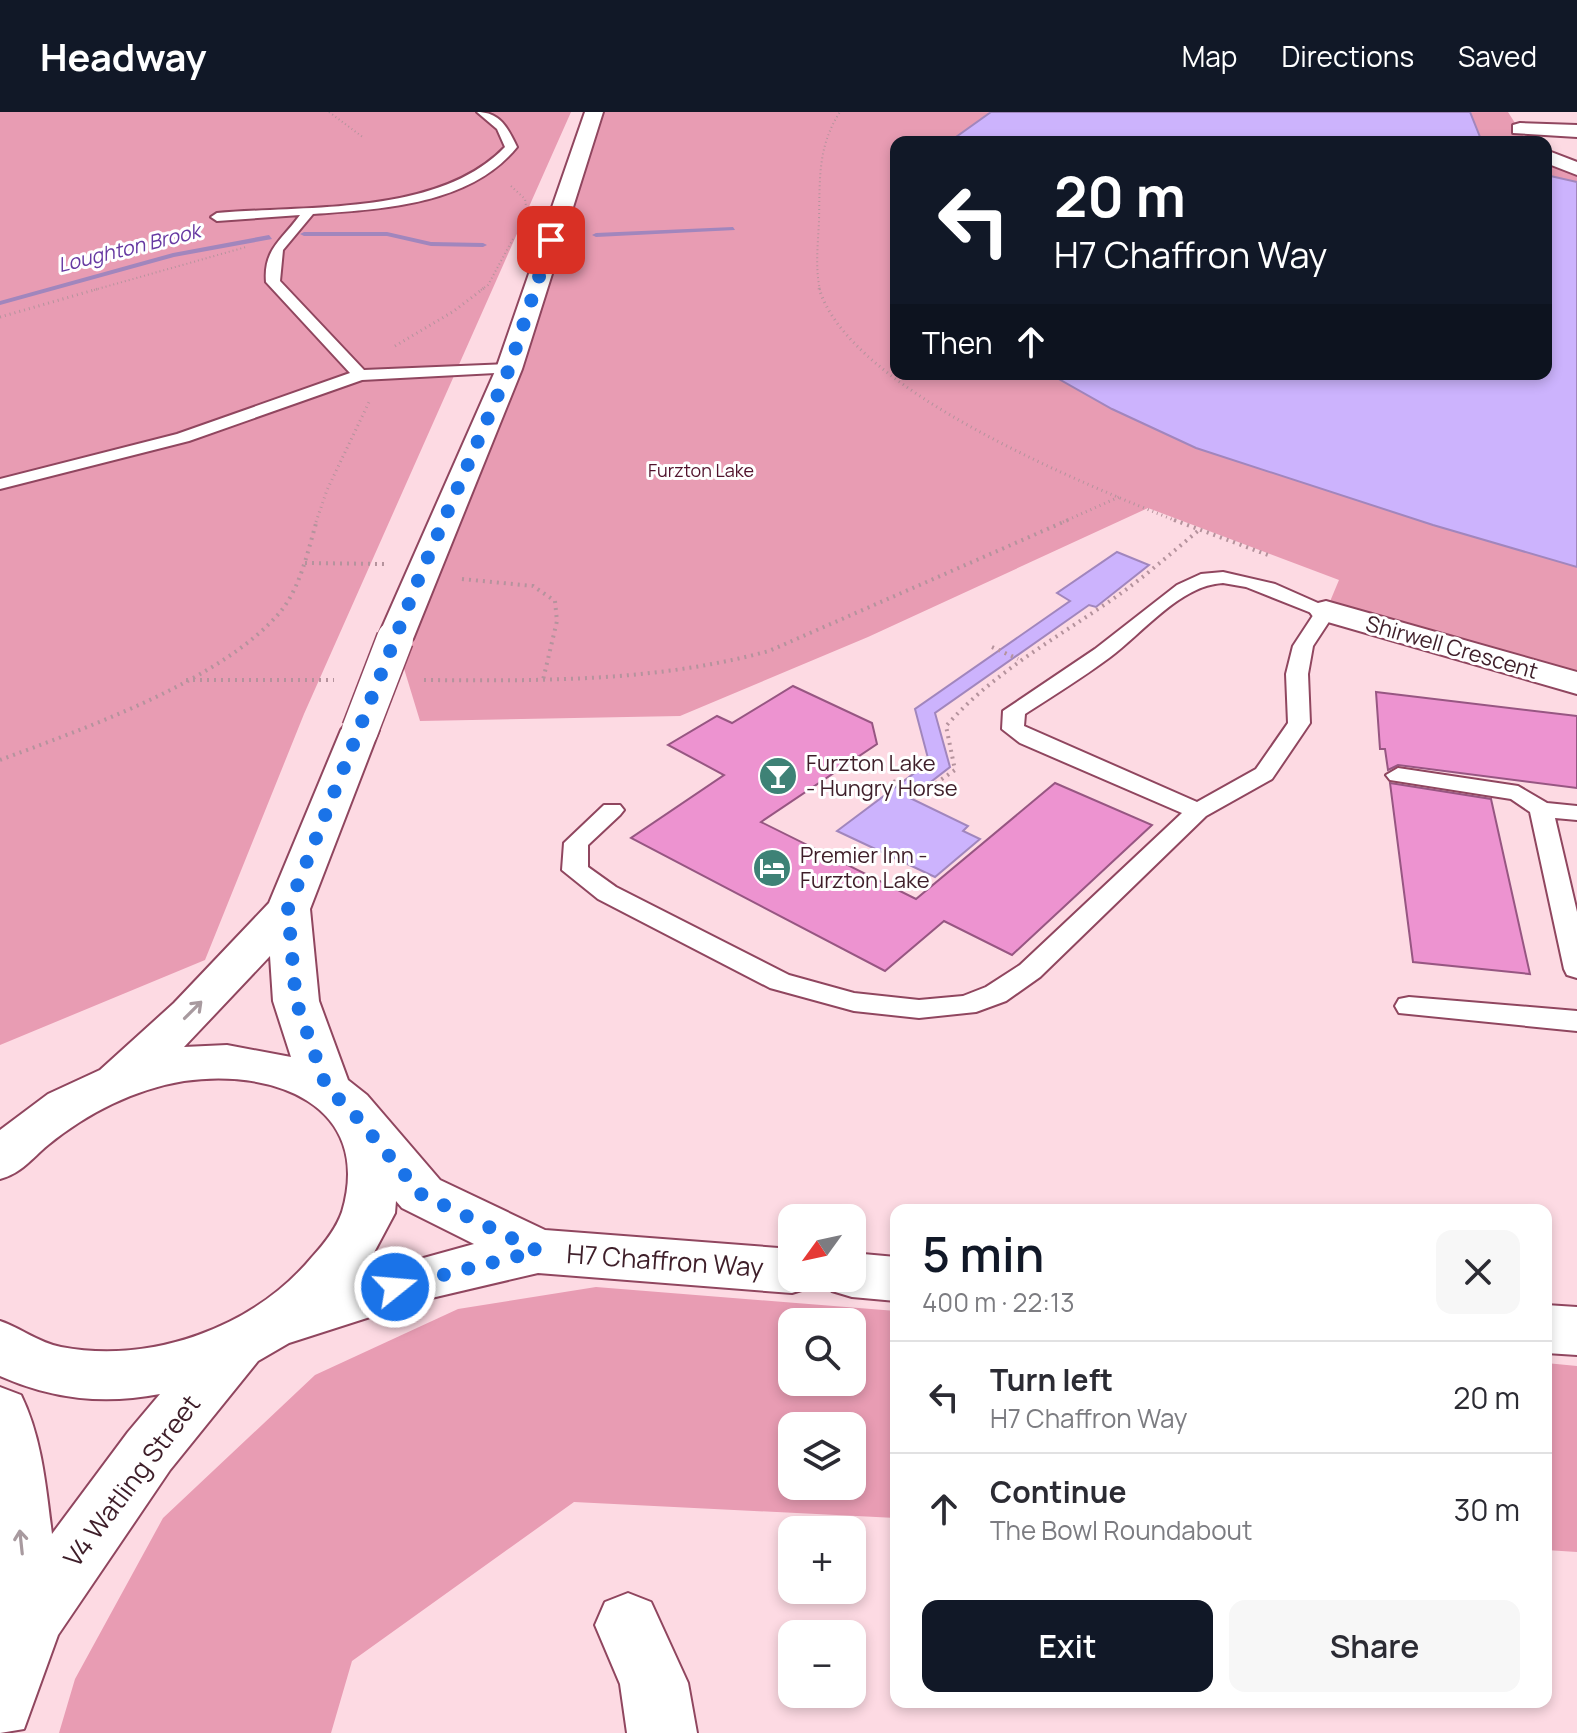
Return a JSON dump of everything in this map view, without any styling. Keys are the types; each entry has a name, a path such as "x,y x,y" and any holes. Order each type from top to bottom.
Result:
{"street":[{"path":"115,1082 191,1014 288,909 419,578 509,369 594,112"},
{"path":"1521,130 1577,131"},
{"path":"1552,159 1577,169"},
{"name":"Shirwell Crescent","path":"1326,611 1577,683"},
{"path":"288,909 296,1001 327,1089"},
{"path":"0,1124 68,1104 115,1082 173,1066 230,1061 283,1069 327,1089"},
{"name":"H7 Chaffron Way","path":"327,1089 349,1108 421,1194 538,1251"},
{"path":"0,1160 23,1135 68,1104"},
{"path":"0,1345 46,1368 91,1375 140,1374 190,1364 251,1338 323,1285 362,1232 375,1179 366,1131"},
{"name":"H7 Chaffron Way","path":"251,1338 421,1278 538,1251 778,1270"},
{"path":"866,1276 890,1278"},
{"path":"1552,1329 1577,1331"},
{"name":"V4 Watling Street","path":"0,1705 30,1619 149,1451 251,1338"},
{"name":"V4 Watling Street","path":"0,1413 13,1466 30,1619"},
{"path":"628,1625 654,1683 662,1733"}],"lane":[{"path":"217,217 309,211 421,196 484,173 505,158 511,147 502,127 482,112"},
{"path":"309,211 283,239 276,252 270,265 273,282 360,375"},
{"path":"0,484 207,432 283,407 360,375 509,369"},
{"path":"612,810 576,843 575,870 607,893 780,982 854,1002 919,1009 966,1005 996,994 1030,971 1198,811 1264,774 1299,723 1297,674 1303,646 1326,611 1256,586 1228,579 1205,578 1104,652 1014,711 1013,729 1028,738 1198,811"},
{"path":"1398,775 1518,793 1541,809 1577,813"},
{"path":"1541,809 1571,916 1577,969"},
{"path":"1409,1006 1577,1021"}],"path":[{"path":"329,112 364,138"},
{"path":"840,112 823,139 818,166 817,267 823,298 837,323 890,376"},
{"path":"502,177 525,199 527,212"},
{"path":"0,760 44,745 186,680 235,650 281,611 305,563 327,491 396,343 454,311 488,285 519,226"},
{"path":"419,680 628,679 687,672 745,659 1120,497 938,409 896,380"},
{"path":"305,563 393,564"},
{"path":"419,578 510,581 546,592 555,601 557,621 543,680"},
{"path":"992,647 1019,659"},
{"path":"186,680 341,680"},
{"path":"893,781 920,794"}],"green space":[{"path":"0,112 571,112 304,714 205,960 0,1045"},
{"name":"Furzton Lake","path":"594,112 1508,112 1523,136 890,136 890,380 1552,380 1552,159 1577,169 1577,683 1326,611 1339,580 1148,508 868,637 680,716 420,721 395,639"},
{"path":"596,1287 859,1308 778,1308 778,1396 866,1396 866,1309 890,1311 890,1518 574,1502 352,1661 331,1733 59,1733 75,1679 163,1518 315,1375 458,1309"},
{"path":"1552,1364 1577,1366 1577,1552 1552,1550"}],"shaded area":[{"path":"991,112 1470,112 1480,136 957,136"},
{"path":"1552,176 1577,182 1577,567 1433,525 1196,448 1112,409 1061,380 1552,380"},
{"path":"1117,552 1149,565 1096,607 1089,605 935,713 950,767 910,798 968,826 963,831 980,839 935,877 837,831 929,762 915,709 1070,601 1057,593"}],"building":[{"name":"Premier Inn - Furzton Lake","path":"793,686 872,723 877,744 761,822 916,899 1055,783 1152,825 1012,955 944,921 885,971 631,838 724,775 668,745 717,716 732,723"},
{"path":"1376,692 1577,716 1577,788 1398,765 1388,770 1385,749 1380,749"},
{"path":"1390,783 1491,799 1530,974 1413,962"}],"waterway":[{"name":"Loughton Brook","path":"596,235 733,229"},
{"name":"Loughton Brook","path":"304,234 387,234 431,244 483,245"},
{"name":"Loughton Brook","path":"0,303 173,255 269,237"}],"place":[{"name":"Furzton Lake - Hungry Horse","path":"778,776"},
{"name":"Premier Inn - Furzton Lake","path":"772,868"}],"route":[{"path":"395,1287 538,1251 421,1194 349,1108 327,1089 296,1001 288,909 419,578 509,369 551,240"}]}
